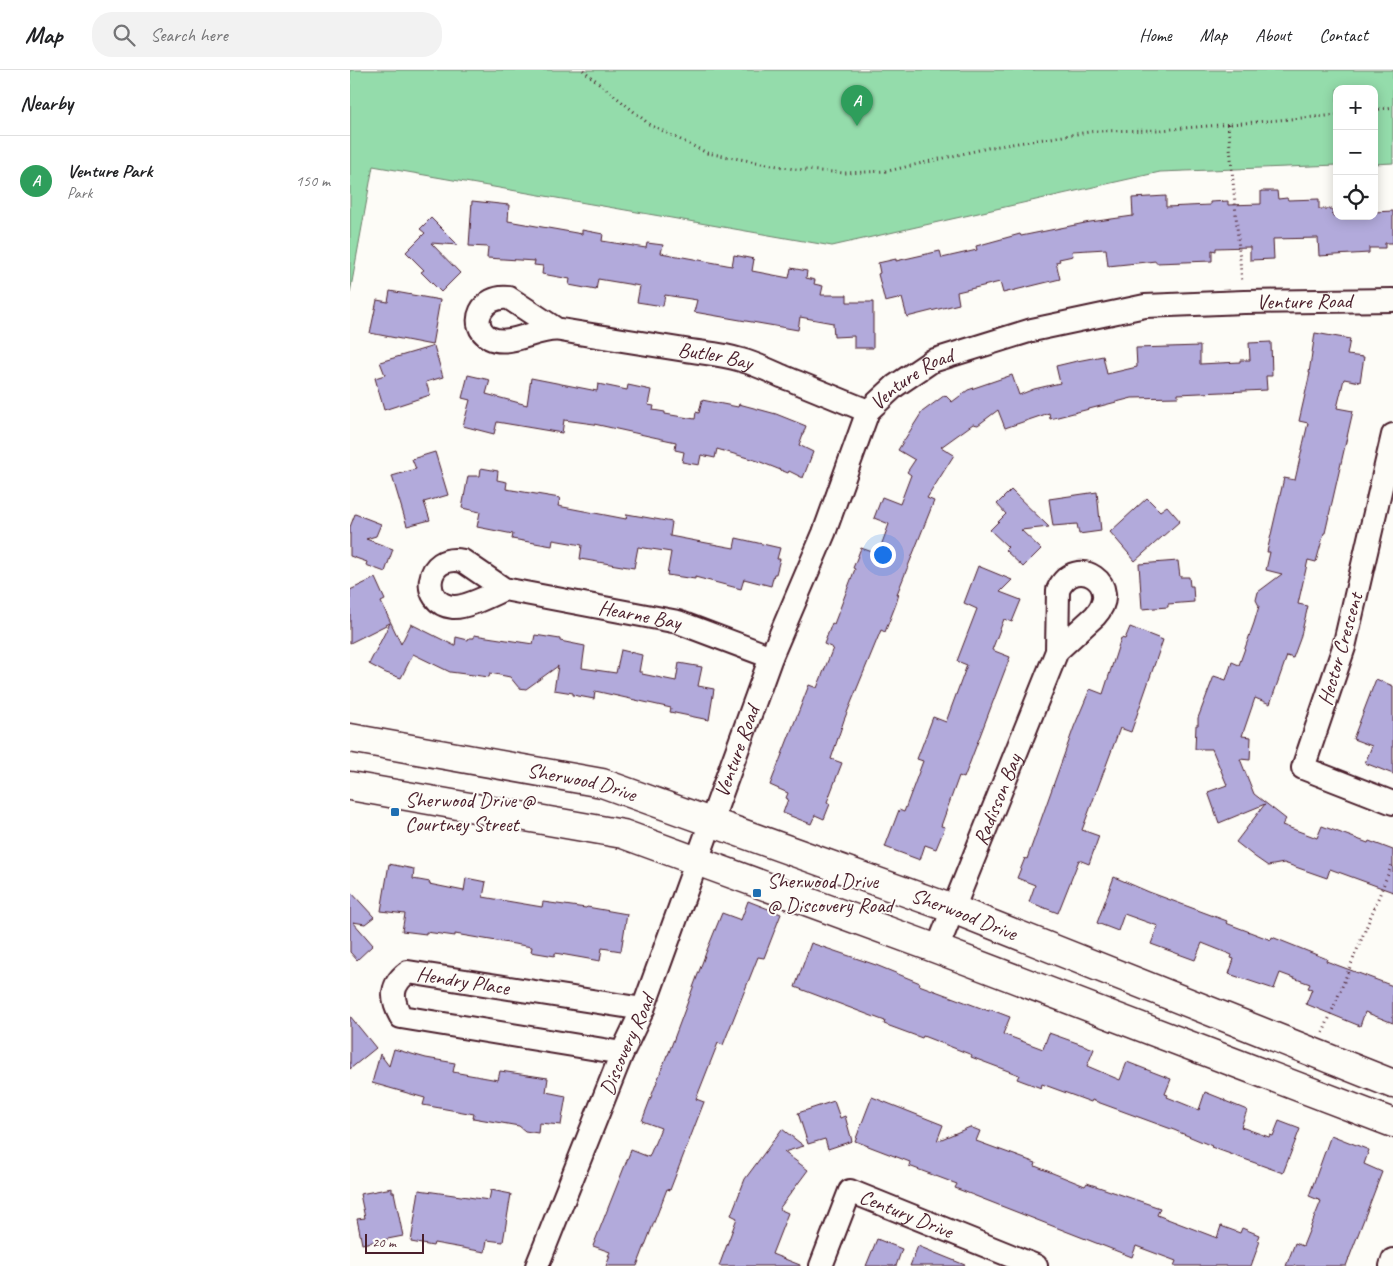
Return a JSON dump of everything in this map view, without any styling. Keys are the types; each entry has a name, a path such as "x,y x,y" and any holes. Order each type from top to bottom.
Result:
{"street":[{"name":"Venture Road","path":"711,822 771,657 824,532 868,411 895,386 932,361 1032,330 1145,306 1244,302 1393,300"},
{"name":"Butler Bay","path":"556,329 740,359 868,411"},
{"name":"Hector Crescent","path":"1393,435 1344,647 1303,768 1393,803"},
{"name":"Hearne Bay","path":"504,589 678,622 771,657"},
{"name":"Radisson Bay","path":"937,949 1057,651"},
{"name":"Sherwood Drive","path":"350,738 602,783 953,909 1393,1084"},
{"name":"Sherwood Drive","path":"350,786 623,834 937,949 1393,1123"},
{"name":"Discovery Road","path":"537,1266 622,1053 643,1009 711,822"},
{"name":"Hendry Place","path":"622,1053 401,1017 394,1004 394,991 399,978 408,972 643,1009"},
{"name":"Century Drive","path":"821,1266 850,1191 1036,1266"},
{"path":"1391,1266 1393,1260"}],"path":[{"path":"583,70 649,124 707,153 794,169 845,173 888,171 992,147 1096,131 1160,130 1333,115"},
{"path":"1378,109 1393,106"},
{"path":"1228,124 1244,302"},
{"path":"1314,1053 1393,862"}],"green space":[{"path":"350,70 1393,70 1393,163 1378,164 1378,85 1333,85 1333,165 1160,172 832,246 373,166 350,293"}],"building":[{"path":"1261,191 1277,191 1278,199 1319,199 1319,209 1332,209 1333,220 1378,220 1378,212 1393,211 1393,243 1385,243 1385,248 1369,248 1369,253 1319,256 1318,238 1273,239 1274,259 1250,260 1250,247 1216,248 1216,251 1212,250 1212,261 1156,263 1156,261 1108,266 1106,249 1072,251 1073,256 1059,259 1060,261 1056,262 1060,279 1003,293 1000,282 957,292 959,304 907,317 902,298 885,302 878,274 880,273 878,263 940,251 942,258 977,250 976,246 1020,234 1021,236 1090,222 1133,216 1132,198 1166,196 1166,207 1210,205 1210,202 1228,201 1228,205 1261,204"},
{"path":"472,201 509,205 508,221 582,234 582,230 603,234 602,241 646,248 647,243 663,245 661,253 732,266 734,255 754,259 752,271 789,278 791,268 807,271 806,278 815,280 814,284 823,286 821,295 847,295 847,302 873,302 873,348 854,348 854,336 834,337 833,323 800,317 798,330 694,312 697,300 665,295 663,306 637,302 640,286 598,279 596,290 569,285 570,279 542,274 543,266 534,265 535,261 487,258 488,247 469,246"},
{"path":"431,218 458,245 431,243 460,273 441,292 421,272 424,270 406,252 425,233 420,229"},
{"path":"390,291 440,300 432,345 370,333 377,300 388,302"},
{"path":"1315,333 1350,339 1347,355 1364,357 1360,382 1344,379 1337,408 1353,411 1325,533 1316,562 1308,560 1298,604 1308,606 1300,639 1293,658 1287,656 1270,704 1255,698 1242,736 1251,737 1250,760 1240,759 1254,794 1286,819 1282,825 1317,838 1322,826 1393,850 1393,892 1330,869 1327,878 1284,863 1268,866 1255,857 1236,842 1265,804 1219,823 1208,792 1227,785 1212,749 1195,749 1196,725 1198,725 1198,718 1214,676 1226,680 1232,662 1239,665 1259,606 1256,600 1258,592 1282,574 1266,570 1270,552 1267,552 1284,478 1295,480 1308,423 1299,421 1310,373"},
{"path":"1271,342 1272,376 1266,376 1267,390 1178,394 1178,397 1132,398 1050,419 1049,413 1005,428 998,410 978,425 973,424 941,447 954,455 927,498 934,501 897,594 899,594 896,604 885,632 881,630 844,720 831,759 842,763 827,802 830,804 824,819 815,815 811,824 783,813 788,793 770,785 809,685 817,688 833,648 824,644 832,623 834,624 861,548 878,554 889,524 874,518 882,497 900,504 911,475 907,472 915,460 898,450 922,412 945,395 952,402 968,390 1012,375 1019,395 1034,389 1060,383 1056,366 1077,361 1103,356 1107,374 1137,367 1136,348 1200,346 1200,364 1250,360 1249,343"},
{"path":"434,346 443,377 426,382 430,395 384,410 375,378 385,375 380,362"},
{"path":"468,375 490,380 486,394 527,405 531,378 597,391 598,384 627,390 628,385 651,390 648,405 654,406 653,410 695,419 696,412 699,413 702,400 738,407 739,404 776,414 806,426 799,445 813,452 803,478 789,471 788,473 758,461 717,449 715,458 701,455 699,465 682,462 684,452 675,450 676,442 594,424 564,420 562,433 497,422 494,434 463,426 470,400 462,398"},
{"path":"435,452 448,495 424,502 430,520 407,526 392,476 416,469 412,459"},
{"path":"481,468 498,471 497,480 507,482 506,489 560,498 558,506 626,519 627,514 672,522 670,536 734,548 736,538 780,548 777,559 780,559 776,574 774,574 771,586 744,579 741,589 695,577 695,579 667,575 671,552 638,547 634,568 580,559 582,545 553,540 552,546 512,539 513,534 477,527 480,512 462,508 468,476 480,476"},
{"path":"1011,490 1049,527 1021,530 1041,549 1023,567 1005,550 1008,547 990,530 1006,514 997,504"},
{"path":"1097,492 1101,531 1079,534 1077,524 1053,526 1049,499"},
{"path":"1147,498 1160,511 1167,506 1180,521 1135,561 1110,532"},
{"path":"355,514 381,524 376,536 366,539 393,549 385,572 366,565 367,562 350,556 350,527"},
{"path":"1178,561 1180,577 1189,577 1190,586 1193,586 1194,602 1142,609 1139,564"},
{"path":"978,566 1012,580 1000,592 1021,600 1012,622 1004,619 992,650 1010,657 964,778 959,776 941,826 945,827 936,849 925,845 920,860 885,847 899,810 904,812 923,761 917,759 933,717 946,722 967,665 957,661 977,609 964,603"},
{"path":"375,578 385,600 381,602 401,644 411,624 455,646 456,637 468,640 469,638 474,638 474,635 533,644 535,635 560,639 560,641 585,646 582,668 616,673 621,650 642,655 639,672 642,672 642,674 676,681 679,663 702,667 698,686 714,689 709,720 670,712 671,708 595,691 594,699 554,690 558,666 526,689 519,688 510,677 490,673 489,677 450,672 413,654 401,678 386,673 369,664 390,623 350,643 350,590"},
{"path":"1130,627 1163,640 1131,732 1120,728 1082,830 1099,836 1089,864 1079,860 1058,913 1029,902 1035,885 1017,878 1025,858 1027,859 1074,727 1090,689 1103,694 1121,638 1125,639"},
{"path":"1376,679 1393,686 1393,774 1365,763 1372,746 1353,739"},
{"path":"389,864 414,869 413,879 464,891 466,878 486,882 483,897 542,907 543,902 627,914 621,951 602,948 600,961 555,953 555,956 531,952 532,947 455,934 455,936 402,931 405,914 381,911"},
{"path":"1114,877 1227,921 1226,923 1271,940 1272,937 1327,959 1326,961 1393,986 1393,1023 1365,1012 1360,1026 1306,1004 1312,989 1308,988 1310,984 1280,973 1274,989 1229,974 1234,959 1231,958 1232,955 1202,943 1195,960 1151,944 1158,926 1124,914 1118,931 1097,923"},
{"path":"350,891 374,917 365,924 353,922 373,945 357,960 350,952"},
{"path":"748,901 781,914 764,958 758,957 723,1045 718,1043 696,1099 704,1102 670,1190 667,1189 637,1266 606,1266 610,1252 593,1246 631,1150 649,1157 661,1128 642,1121 707,950 722,913 741,920"},
{"path":"811,943 876,965 920,983 919,985 1010,1017 1003,1034 1043,1049 1049,1033 1094,1049 1087,1066 1120,1080 1127,1062 1171,1079 1165,1094 1168,1095 1167,1097 1199,1110 1205,1092 1225,1100 1247,1110 1241,1127 1269,1137 1270,1135 1273,1136 1279,1121 1300,1129 1283,1173 1092,1100 1091,1102 1042,1084 1041,1088 1017,1079 1019,1075 971,1057 972,1055 923,1036 922,1038 884,1024 885,1021 795,987"},
{"path":"350,1016 376,1048 350,1069"},
{"path":"394,1049 426,1058 455,1063 453,1072 498,1080 500,1071 548,1078 546,1092 566,1096 561,1125 539,1123 538,1133 525,1131 519,1126 473,1118 474,1114 423,1105 425,1098 372,1083 380,1054 389,1066"},
{"path":"872,1097 943,1125 937,1141 970,1127 980,1131 976,1141 1036,1163 1035,1166 1085,1186 1087,1183 1160,1208 1157,1215 1217,1238 1221,1226 1240,1233 1242,1228 1259,1235 1257,1240 1260,1241 1251,1266 1174,1266 1176,1261 1136,1246 1132,1257 955,1188 957,1184 909,1166 910,1162 855,1141"},
{"path":"834,1101 840,1118 845,1116 852,1141 828,1149 825,1139 808,1144 798,1113"},
{"path":"782,1129 804,1146 784,1152 808,1170 779,1209 788,1213 772,1254 800,1266 719,1266 737,1218 731,1215 745,1179"},
{"path":"1331,1135 1369,1150 1364,1164 1382,1172 1346,1266 1286,1266 1295,1243 1303,1246 1321,1201 1309,1196"},
{"path":"392,1188 403,1236 362,1244 357,1219 365,1218 360,1194"},
{"path":"419,1190 489,1200 491,1190 511,1194 503,1242 487,1240 485,1252 434,1243 433,1246 411,1242"},
{"path":"877,1239 902,1249 896,1266 866,1266"},
{"path":"918,1246 965,1265 965,1266 910,1266"}],"place":[{"name":"Venture Park","path":"857,126"},
{"name":"Sherwood Drive @ Courtney Street","path":"395,812"},
{"name":"Sherwood Drive @ Discovery Road","path":"757,893"}]}
